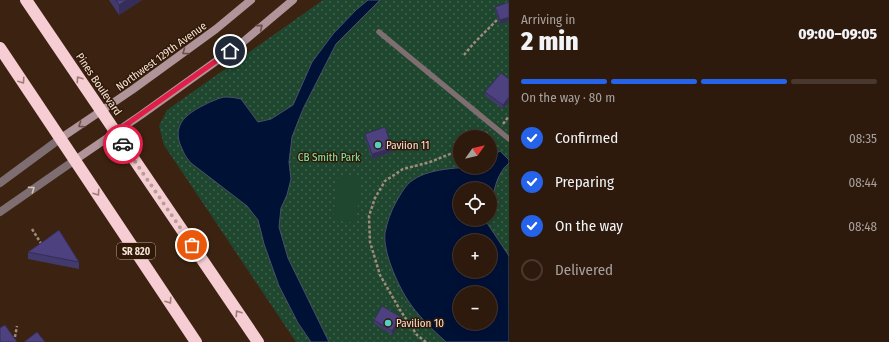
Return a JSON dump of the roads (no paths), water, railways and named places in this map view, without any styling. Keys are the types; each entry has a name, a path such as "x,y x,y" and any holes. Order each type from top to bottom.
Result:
{"highway":[{"name":"Pines Boulevard","path":"26,0 258,342"},
{"name":"SR 820","path":"0,48 196,342"}],"street":[{"name":"Northwest 129th Avenue","path":"61,138 132,90 216,29 250,0"},
{"path":"0,212 243,42 293,0"},
{"path":"1,179 61,138"}],"lane":[{"path":"379,32 509,139"}],"water":[{"path":"368,0 380,0 336,44 303,109 292,137 289,162 291,179 287,195 281,208 279,227 288,258 329,342 311,342 298,323 279,286 264,244 258,220 247,206 191,163 185,156 180,144 178,131 183,120 191,112 207,103 223,97 241,99 258,122 271,119 293,105 312,62 333,34"},
{"path":"500,151 509,160 509,163 504,168 497,182 453,182 453,226 489,226 494,234 453,234 453,278 497,278 497,238 509,256 509,342 446,342 430,327 411,305 395,276 388,258 385,233 392,209 405,187 413,180 430,172 453,169 453,174 497,174 497,153"}],"place":[{"name":"Paviion 11","path":"378,145"},
{"name":"Pavilion 10","path":"388,323"}],"park label":[{"name":"CB Smith Park","path":"329,157"}]}
